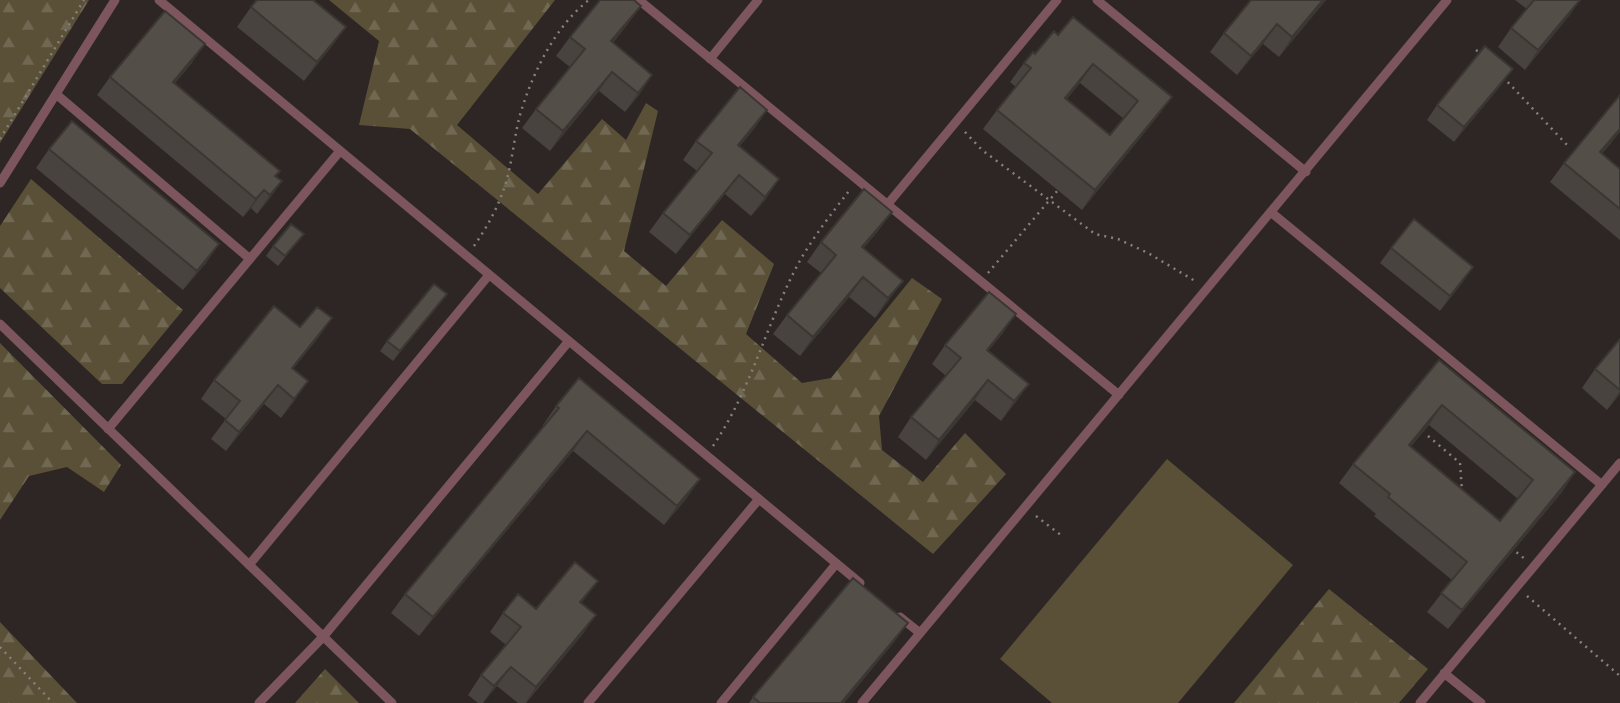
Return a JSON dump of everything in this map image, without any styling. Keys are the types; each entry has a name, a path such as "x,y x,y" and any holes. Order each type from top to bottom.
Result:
{"lane":[{"path":"0,183 115,0"},
{"path":"159,0 868,590"},
{"path":"639,0 1119,395"},
{"path":"710,59 758,0"},
{"path":"887,205 1057,0"},
{"path":"1097,0 1306,172"},
{"path":"862,703 1447,0"},
{"path":"56,94 250,259"},
{"path":"108,429 340,151"},
{"path":"1272,213 1602,485"},
{"path":"249,565 489,275"},
{"path":"0,324 392,703"},
{"path":"259,703 323,637 569,341"},
{"path":"1420,703 1620,463"},
{"path":"588,703 759,499"},
{"path":"721,703 836,564"},
{"path":"888,607 920,633"},
{"path":"1444,673 1481,703"}],"path":[{"path":"0,139 84,0"},
{"path":"467,256 487,226 503,193 520,116 533,82 554,40 580,7 589,0"},
{"path":"1476,50 1489,60"},
{"path":"1503,77 1568,145"},
{"path":"955,123 982,150 1095,234 1118,239 1148,253 1207,290"},
{"path":"706,456 730,420 746,388 797,265 858,180"},
{"path":"981,281 1058,190"},
{"path":"1428,436 1460,463 1462,492"},
{"path":"1026,507 1062,536"},
{"path":"1506,543 1534,567"},
{"path":"1516,587 1620,676"},
{"path":"0,647 53,703"}],"green space":[{"path":"0,0 89,0 0,143"},
{"path":"329,0 555,0 457,125 538,194 602,119 626,140 646,103 658,111 624,251 666,286 722,220 774,264 746,334 802,383 831,378 912,278 942,299 879,416 882,450 923,482 965,433 1006,474 933,554 410,129 359,125 379,41"},
{"path":"31,179 183,310 122,384 102,384 0,288 0,226"},
{"path":"0,343 121,465 104,492 67,467 29,476 0,520"},
{"path":"1167,459 1293,565 1178,703 1052,703 1000,659"},
{"path":"1329,589 1428,669 1399,703 1234,703"},
{"path":"0,622 77,703 0,703"},
{"path":"325,669 359,703 295,703"}],"building":[{"path":"257,0 313,0 346,27 317,62 251,7"},
{"path":"600,0 634,0 641,6 611,41 652,75 638,93 612,72 563,131 536,109 585,49 570,37"},
{"path":"1251,0 1323,0 1292,37 1277,24 1251,56 1224,33"},
{"path":"1534,0 1580,0 1538,50 1511,28"},
{"path":"165,11 205,44 173,82 280,171 275,176 282,181 270,195 264,190 256,199 110,77"},
{"path":"1073,17 1172,97 1095,190 997,110 1031,68 1024,63 1054,31 1058,35","holes":["1093,64 1138,101 1110,135 1065,98"]},
{"path":"1485,46 1513,69 1464,127 1437,105"},
{"path":"740,87 767,110 738,145 779,179 765,197 739,175 690,235 663,213 712,153 696,141"},
{"path":"1620,95 1620,129 1600,152 1620,169 1620,209 1564,163"},
{"path":"72,121 219,244 197,271 49,149"},
{"path":"864,189 892,212 862,247 903,281 888,298 863,277 813,337 787,315 836,255 821,242"},
{"path":"1414,219 1473,267 1450,296 1391,248"},
{"path":"291,224 304,234 285,256 273,246"},
{"path":"434,284 447,294 400,351 387,341"},
{"path":"989,292 1016,314 987,350 1029,384 1014,401 988,380 939,440 911,417 961,358 945,345"},
{"path":"274,306 300,327 317,307 332,318 292,368 308,381 294,399 278,385 239,432 225,420 240,401 214,380"},
{"path":"1620,339 1620,390 1595,369"},
{"path":"1439,360 1575,472 1462,610 1441,593 1467,562 1388,497 1390,494 1353,464","holes":["1442,405 1533,480 1500,521 1409,445"]},
{"path":"579,378 700,479 677,506 587,431 433,617 405,594 559,408 556,406"},
{"path":"575,562 598,581 580,602 596,615 536,687 511,667 494,686 481,675 521,627 503,613 518,594 536,609"},
{"path":"853,578 908,623 841,703 760,703 753,697"}]}
